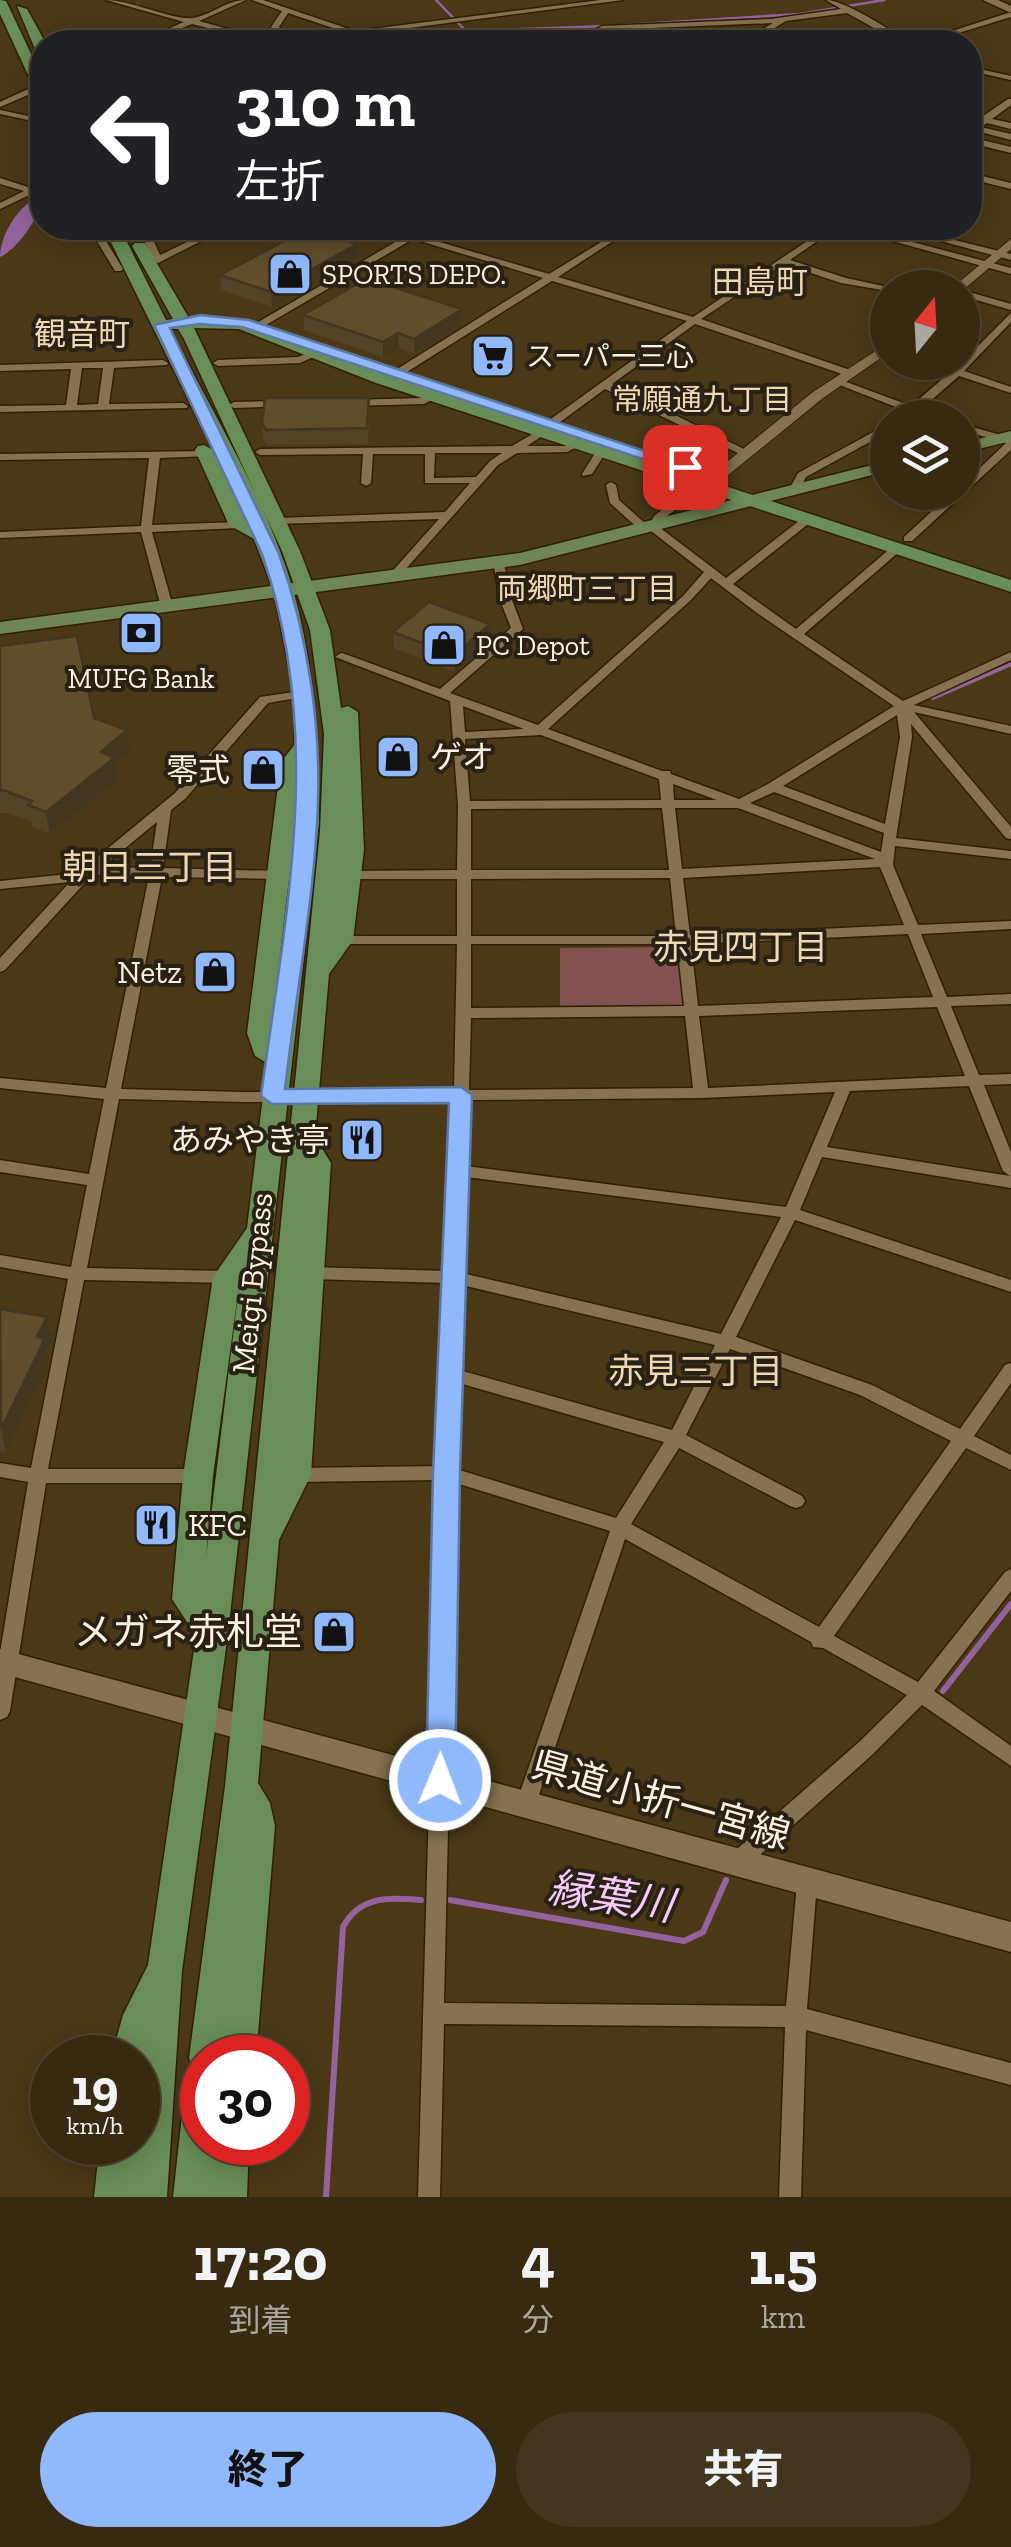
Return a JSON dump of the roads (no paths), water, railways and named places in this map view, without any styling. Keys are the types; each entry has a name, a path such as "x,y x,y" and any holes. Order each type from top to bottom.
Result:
{"highway":[{"path":"16,0 34,30"},
{"path":"26,0 38,30"},
{"path":"0,1 2,29 22,71 30,77"},
{"path":"2,29 30,70"},
{"name":"Meigi Bypass","path":"141,256 172,332 271,524 295,590 320,630 334,734 331,831 264,1553 211,2035"},
{"path":"172,332 217,320 256,327 709,482 747,500 1011,574"},
{"path":"172,332 242,326 434,396 547,427 601,452 709,482 770,494 1011,586"},
{"path":"172,332 208,343 218,362 234,404 284,502 271,524 238,524 183,406 172,332"},
{"name":"Meigi Bypass","path":"148,2197 165,1971 212,1632 272,1096 308,822 304,693 295,590"},
{"path":"316,976 340,940 353,850 351,735 341,658 336,646 320,630"},
{"path":"277,1058 264,1050 258,1033 292,762 306,735"},
{"path":"331,831 353,850"},
{"path":"279,887 296,923"},
{"path":"264,1553 296,1475 318,1163 301,1136"},
{"path":"212,1632 187,1599 198,1476 226,1288 258,1234"},
{"path":"226,1288 246,1340"},
{"path":"240,2035 258,1826 253,1803 241,1786"},
{"path":"133,2035 147,1998 165,1971"},
{"path":"113,2197 116,2165"},
{"path":"192,2197 205,2165"}],"main road":[{"path":"989,0 1011,13"},
{"path":"980,445 1009,440"},
{"path":"0,628 499,562 650,529 870,470"},
{"name":"県道小折一宮線","path":"5,1662 1011,1937"}],"street":[{"path":"110,0 224,30"},
{"path":"169,30 242,0"},
{"path":"256,0 345,30"},
{"path":"377,30 619,0"},
{"path":"830,0 884,30"},
{"path":"599,30 785,20 848,8"},
{"path":"279,30 275,26 286,11"},
{"path":"959,30 1011,13"},
{"path":"767,30 785,20"},
{"path":"982,72 1011,78"},
{"path":"0,109 30,90"},
{"path":"982,122 1011,102"},
{"path":"0,109 30,118"},
{"path":"986,120 1011,126"},
{"path":"982,130 1011,137"},
{"path":"982,143 1011,150"},
{"path":"982,179 1011,186"},
{"path":"0,182 30,187"},
{"path":"3,202 30,191"},
{"path":"114,240 141,256 187,240"},
{"path":"256,327 405,240"},
{"path":"426,240 694,320 843,378 882,400"},
{"path":"398,373 608,240"},
{"path":"392,578 445,515 513,450 694,320 814,240"},
{"path":"896,240 1011,271"},
{"path":"948,240 1004,255"},
{"path":"980,270 1004,255 1011,243"},
{"path":"783,261 870,285"},
{"path":"980,297 1011,308"},
{"path":"980,348 1011,316"},
{"path":"0,368 109,364 172,332"},
{"path":"218,362 300,360 315,354"},
{"path":"650,529 870,359"},
{"path":"103,408 109,364"},
{"path":"71,409 78,365"},
{"path":"926,400 948,380"},
{"path":"980,380 1011,390"},
{"path":"605,385 746,454"},
{"path":"332,403 424,402 434,396"},
{"path":"234,404 294,404"},
{"path":"0,409 183,406"},
{"path":"980,431 1009,440 980,471"},
{"path":"794,488 802,474 870,437"},
{"path":"260,452 567,449 578,444"},
{"path":"430,450 429,482 479,480"},
{"path":"366,484 368,452"},
{"path":"587,474 601,452"},
{"path":"0,458 206,454"},
{"path":"155,455 146,529 167,607"},
{"path":"610,485 614,500 650,529 902,706 1011,835"},
{"path":"798,633 941,510"},
{"path":"271,524 445,515"},
{"path":"726,584 808,519"},
{"path":"0,535 238,524"},
{"path":"449,698 517,629 499,562"},
{"path":"460,736 538,732 687,598 710,572"},
{"path":"464,804 739,804 774,788 902,706 1011,656"},
{"path":"341,658 538,732 664,774 887,862"},
{"path":"0,967 85,874 180,796 264,700 304,693"},
{"path":"428,2197 436,2013 446,1473 464,1013 464,804 460,736 449,698"},
{"path":"902,706 1011,730"},
{"path":"902,706 906,737 887,862 1011,1171"},
{"path":"664,774 701,1093"},
{"path":"774,788 892,836 1011,855"},
{"path":"0,1712 57,1328 76,1274 156,872 165,808"},
{"path":"349,876 676,874 887,862"},
{"path":"0,885 85,874 156,872 279,887"},
{"path":"340,940 684,940 1011,925"},
{"path":"464,1013 694,1011 1011,998"},
{"path":"0,1083 111,1094 306,1096 701,1093 1011,1079"},
{"path":"526,1804 620,1526 676,1438 791,1214 844,1088"},
{"path":"820,1151 1011,1182"},
{"path":"0,1166 94,1180"},
{"path":"459,1171 791,1214 1011,1286"},
{"path":"0,1261 76,1274 226,1288"},
{"path":"312,1273 454,1277 724,1342 866,1390 1011,1463"},
{"path":"820,1640 1011,1370"},
{"path":"451,1374 676,1438 796,1500"},
{"path":"0,1470 38,1476 198,1476"},
{"path":"296,1475 446,1473 620,1526 921,1693 1011,1757"},
{"path":"736,1863 865,1749 921,1693 1011,1577"},
{"path":"790,2197 796,2017 807,1883"},
{"path":"436,2013 796,2017 1011,2074"}],"waterway":[{"path":"436,0 464,29"},
{"path":"624,25 800,14 884,0"},
{"path":"495,30 608,26"},
{"path":"0,251 30,211"},
{"name":"縁葉川","path":"933,698 1011,664"},
{"name":"縁葉川","path":"943,1691 1011,1604"},
{"name":"縁葉川","path":"450,1900 684,1941 703,1932 726,1880"},
{"name":"縁葉川","path":"326,2197 343,1927 367,1904 387,1899 421,1900"}],"place":[{"name":"SPORTS DEPO.","path":"290,274"},
{"name":"スーパー三心","path":"493,356"},
{"name":"MUFG Bank","path":"141,633"},
{"name":"PC Depot","path":"444,645"},
{"name":"ゲオ","path":"398,757"},
{"name":"零式","path":"263,770"},
{"name":"Netz","path":"215,972"},
{"name":"あみやき亭","path":"362,1140"},
{"name":"KFC","path":"156,1525"},
{"name":"メガネ赤札堂","path":"334,1632"}],"district":[{"name":"田島町","path":"760,282"},
{"name":"観音町","path":"82,334"},
{"name":"常願通九丁目","path":"702,400"},
{"name":"両郷町三丁目","path":"587,589"},
{"name":"朝日三丁目","path":"150,867"},
{"name":"赤見四丁目","path":"741,947"},
{"name":"赤見三丁目","path":"696,1371"}]}
